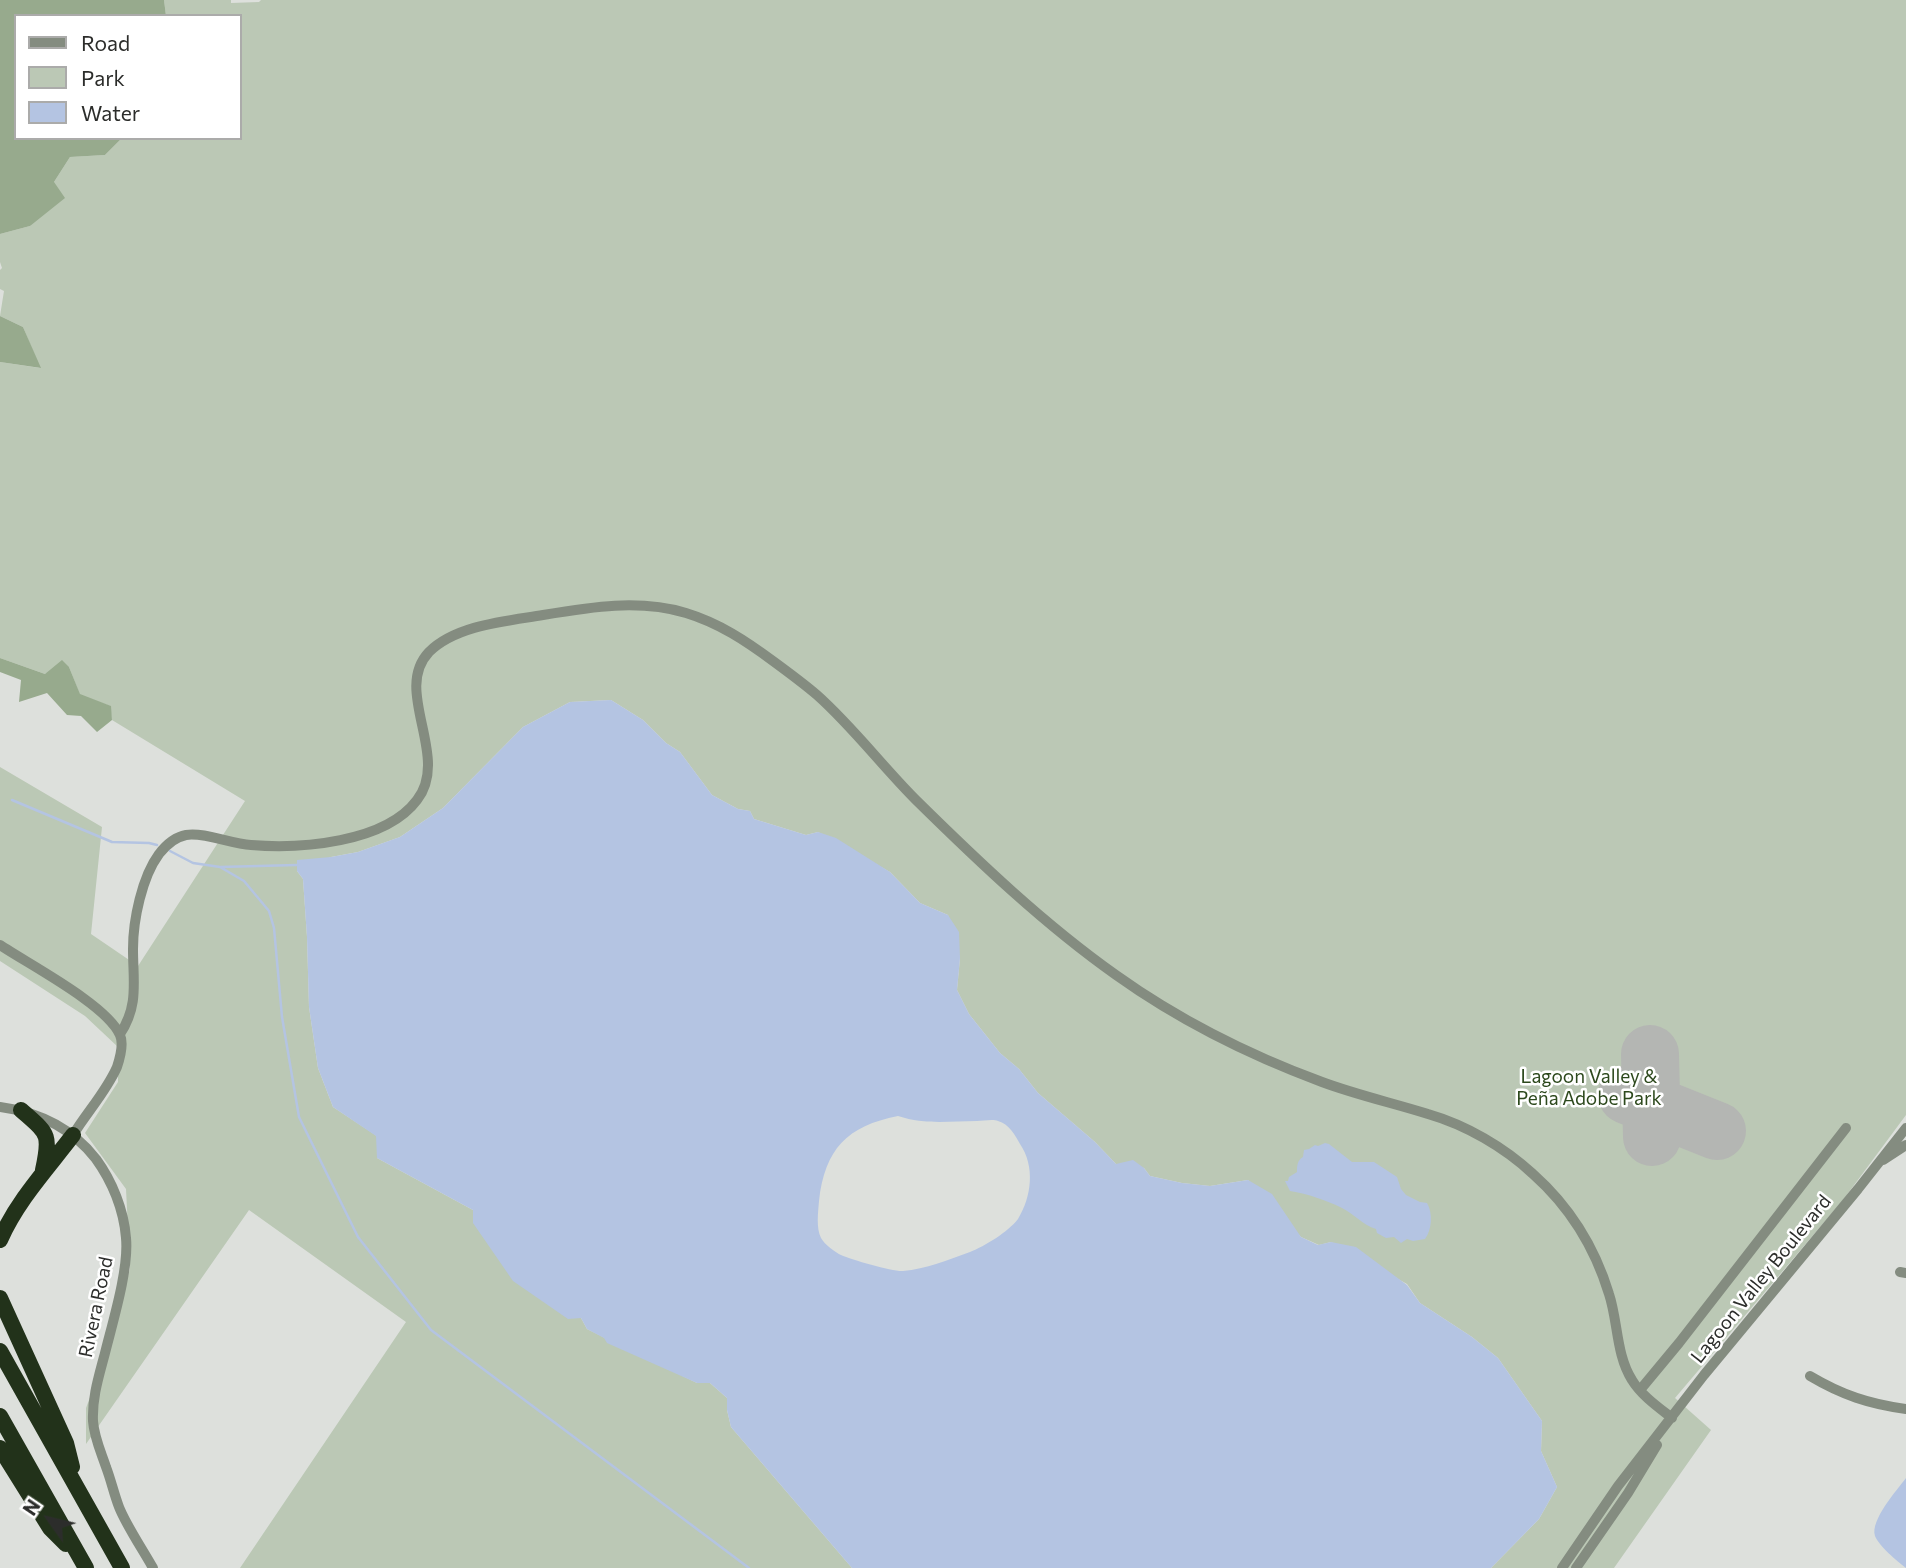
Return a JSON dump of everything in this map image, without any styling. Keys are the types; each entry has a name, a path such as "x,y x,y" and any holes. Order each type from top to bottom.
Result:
{"highway":[{"path":"21,1110 45,1132 48,1146 43,1172"},
{"path":"0,1240 28,1191 73,1135"},
{"path":"0,1213 28,1191"},
{"path":"0,1298 66,1443 80,1493"},
{"path":"0,1351 122,1568"},
{"path":"0,1416 83,1563"},
{"path":"0,1448 50,1528 83,1563"}],"street":[{"path":"120,1034 130,1019 135,997 133,940 137,913 149,871 172,840 186,835 199,835 248,845 295,846 361,836 382,827 407,811 425,786 428,771 427,752 416,674 426,656 445,640 499,622 579,609 632,605 668,609 703,619 743,639 803,684 820,698 938,821 1014,892 1066,938 1131,986 1211,1033 1268,1061 1325,1084 1448,1121 1493,1144 1527,1168 1562,1205 1594,1255 1611,1297 1626,1367 1632,1380 1672,1418"},
{"path":"0,946 87,1000 105,1015 120,1034 122,1043 118,1065 105,1091 73,1135"},
{"name":"Rivera Road","path":"0,1107 21,1110 53,1123 73,1135 104,1170 117,1198 126,1238 125,1261 116,1312 94,1394 93,1421 96,1439 117,1495 119,1508 153,1568"},
{"path":"1640,1390 1846,1128"},
{"name":"Lagoon Valley Boulevard","path":"1672,1418 1906,1128"},
{"name":"Lagoon Valley Boulevard","path":"1888,1157 1906,1139"},
{"name":"Lagoon Valley Boulevard","path":"1878,1164 1906,1145"},
{"path":"1810,1376 1858,1400 1906,1409"},
{"path":"1562,1568 1618,1486 1672,1418"},
{"path":"1576,1568 1628,1493 1672,1418"}],"green space":[{"path":"0,0 164,0 166,14 14,14 14,140 120,140 105,155 70,157 54,182 65,198 30,226 0,234"},
{"name":"Lagoon Valley & Peña Adobe Park","path":"164,0 231,0 231,3 261,0 1906,0 1906,1115 1843,1200 1675,1398 1711,1430 1614,1568 1491,1568 1539,1519 1557,1487 1541,1451 1542,1421 1498,1358 1472,1337 1420,1303 1407,1284 1331,1242 1319,1245 1301,1237 1248,1180 1210,1186 1182,1183 1150,1176 1144,1168 1116,1164 1095,1142 1038,1093 1019,1069 1000,1053 969,1014 957,990 960,958 948,915 920,903 890,872 818,832 806,835 754,819 750,811 738,809 712,795 680,752 666,743 643,720 611,700 570,702 523,727 443,808 400,837 358,852 331,857 297,871 303,879 309,1007 318,1068 333,1107 377,1136 377,1158 473,1210 581,1318 587,1329 697,1383 710,1383 727,1398 731,1427 852,1568 240,1568 406,1322 249,1210 86,1444 86,1408 104,1360 130,1269 126,1189 85,1133 118,1082 118,1047 85,1016 0,961 0,767 102,827 91,934 138,966 245,801 112,720 110,706 80,695 69,667 45,674 0,658 0,362 40,368 23,327 0,316 4,291 0,289 0,234 30,226 70,157 105,155 120,140 242,140 242,14 166,14"},
{"path":"0,316 23,327 41,368 0,362"},
{"path":"0,658 45,674 62,660 69,667 80,694 111,706 112,720 97,732 81,716 67,715 47,693 19,702 21,680 0,672"}],"water":[{"path":"611,700 643,720 666,743 680,752 712,795 738,809 750,811 754,819 806,835 818,832 836,838 890,872 920,903 948,915 959,932 957,990 969,1014 1000,1053 1019,1069 1038,1093 1095,1142 1116,1164 1133,1160 1150,1176 1182,1183 1210,1186 1248,1180 1272,1194 1301,1237 1318,1245 1331,1242 1356,1247 1407,1285 1420,1303 1472,1337 1498,1358 1542,1421 1541,1451 1557,1487 1539,1519 1491,1568 852,1568 731,1427 727,1398 710,1383 697,1383 607,1343 604,1338 587,1329 581,1318 568,1319 513,1281 473,1223 473,1210 377,1158 376,1136 333,1107 318,1068 309,1007 303,879 297,871 297,860 358,852 400,837 443,808 523,727 570,702","holes":["898,1116 918,1121 1002,1122 1016,1137 1025,1153 1030,1171 1029,1191 1018,1219 996,1238 976,1249 945,1261 903,1271 854,1260 833,1250 819,1234 818,1225 822,1183 833,1154 852,1134 865,1126"]},
{"path":"1325,1143 1352,1162 1374,1162 1397,1177 1406,1195 1427,1203 1431,1221 1425,1239 1407,1239 1401,1243 1394,1237 1386,1238 1342,1208 1290,1191 1285,1181 1297,1172 1304,1150"},
{"path":"1906,1478 1906,1568 1880,1544 1875,1536 1875,1529 1885,1506"}],"waterway":[{"path":"12,800 112,842 157,845"},
{"path":"170,851 193,863 220,867 244,881 269,911 274,928 282,1017 299,1117 358,1237 431,1330 749,1568"},
{"path":"220,867 297,865"}],"runway":[{"path":"1650,1054 1652,1137"},
{"path":"1627,1095 1717,1131"}]}
